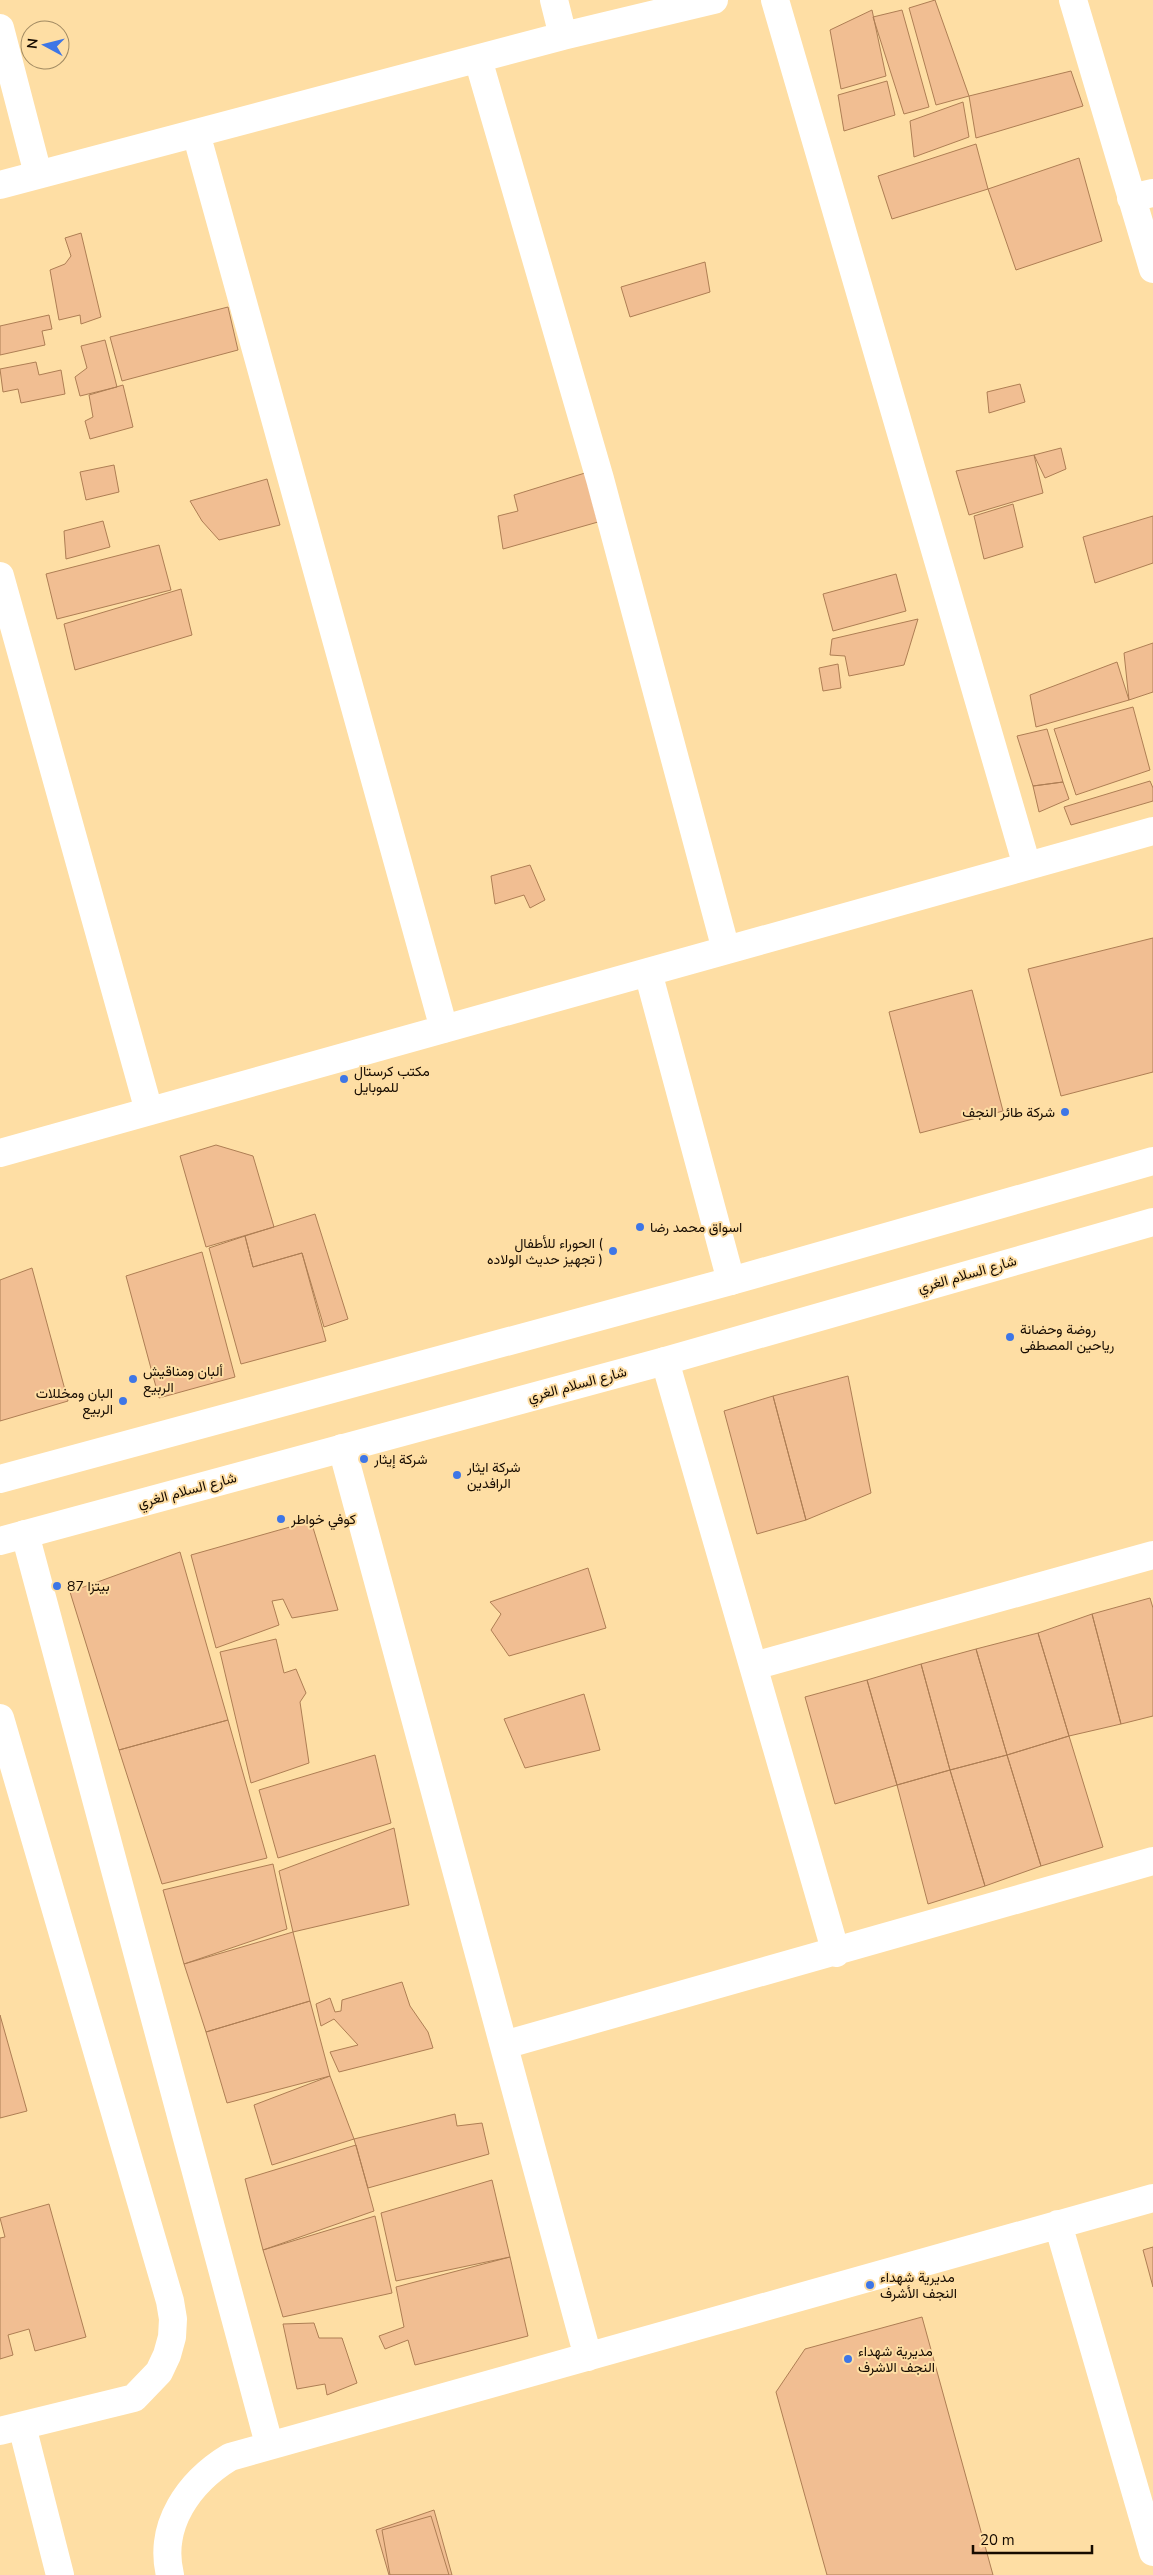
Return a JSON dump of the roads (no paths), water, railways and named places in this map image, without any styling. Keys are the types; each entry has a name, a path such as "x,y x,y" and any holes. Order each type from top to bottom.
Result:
{"street":[{"path":"554,0 563,36"},
{"path":"0,185 478,58 714,0"},
{"path":"775,0 1027,866"},
{"path":"1073,0 1142,196 1153,269"},
{"path":"0,28 38,174"},
{"path":"478,58 600,479 726,950"},
{"path":"196,133 444,1029"},
{"path":"0,576 150,1111"},
{"path":"0,1153 1153,831"},
{"path":"648,972 731,1281"},
{"path":"0,1479 731,1281 1153,1161"},
{"name":"شارع السلام الغري","path":"12,1537 665,1360 1153,1222"},
{"path":"665,1360 836,1953"},
{"path":"342,1448 588,2357"},
{"path":"12,1537 269,2444"},
{"path":"754,1666 1153,1555"},
{"path":"0,1718 170,2301 172,2319 172,2337 163,2364 148,2386 134,2398 11,2429 60,2575"},
{"path":"504,2046 836,1953 1153,1861"},
{"path":"170,2575 168,2545 172,2524 180,2504 192,2486 209,2469 230,2457 269,2444 588,2357 1153,2198"},
{"path":"1058,2224 1151,2535"}],"place":[{"name":"مكتب كرستال للموبايل","path":"344,1079"},
{"name":"شركة طائر النجف","path":"1065,1112"},
{"name":"اسواق محمد رضا","path":"640,1227"},
{"name":"الحوراء للأطفال ( تجهيز حديث الولاده )","path":"613,1251"},
{"name":"روضة وحضانة رياحين المصطفى","path":"1010,1337"},
{"name":"ألبان ومناقيش الربيع","path":"133,1379"},
{"name":"البان ومخللات الربيع","path":"123,1401"},
{"name":"شركة إيثار","path":"364,1459"},
{"name":"شركة ايثار الرافدين","path":"457,1475"},
{"name":"كوفي خواطر","path":"281,1519"},
{"name":"بيتزا 87","path":"57,1586"},
{"name":"مديرية شهداء النجف الأشرف","path":"870,2285"},
{"name":"مديرية شهداء النجف الاشرف","path":"848,2359"}]}
